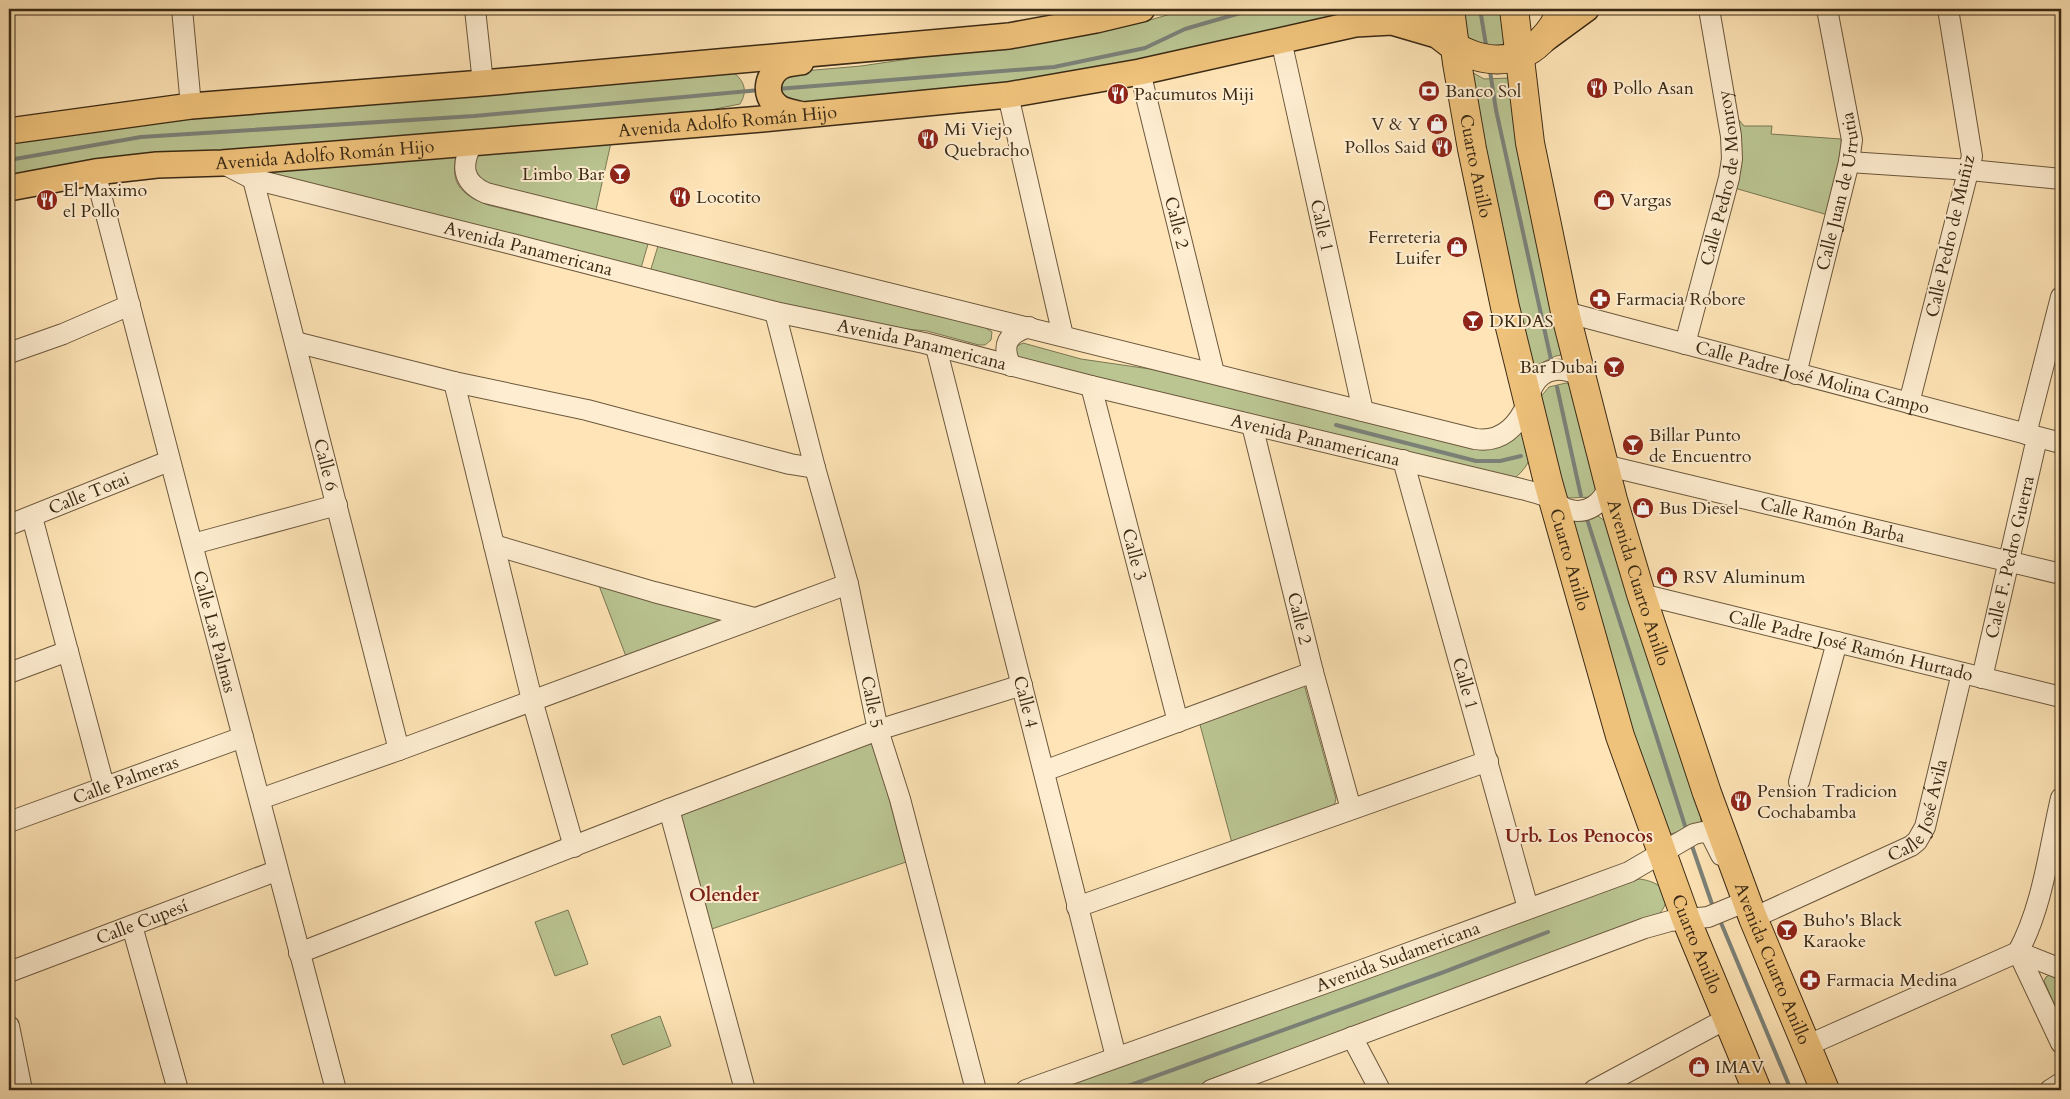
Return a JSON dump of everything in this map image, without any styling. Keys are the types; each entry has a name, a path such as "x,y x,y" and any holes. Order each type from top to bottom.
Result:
{"highway":[{"path":"1418,9 1426,21 1447,41 1488,60 1504,60 1527,51 1551,30 1556,22 1573,11"},
{"name":"Cuarto Anillo","path":"1450,9 1447,41 1505,307 1553,499 1620,736 1672,847 1697,918 1726,1019 1757,1090"},
{"path":"1514,9 1527,51"},
{"path":"1525,103 1541,66 1573,11"},
{"name":"Avenida Cuarto Anillo","path":"1527,51 1525,103 1530,143 1565,312 1640,594 1743,902 1825,1090"}],"main road":[{"path":"9,130 191,106 739,63 1009,36 1096,20 1142,9"},
{"name":"Avenida Adolfo Román Hijo","path":"9,188 95,172 157,165 222,164 744,118 790,112 1008,95 1140,72 1354,24 1392,22 1447,41"},
{"path":"790,112 771,100 768,86 769,80 776,70 790,63 862,56 882,48"},
{"path":"739,63 754,79 756,92 754,104 744,118"}],"street":[{"path":"182,9 191,106"},
{"path":"475,9 483,83"},
{"name":"Calle Pedro de Monroy","path":"1685,344 1729,178 1732,159 1732,136 1709,9"},
{"name":"Calle Juan de Urrutia","path":"1796,374 1849,162 1852,140 1851,126 1827,9"},
{"name":"Calle Pedro de Muñiz","path":"1910,403 1972,156 1948,9"},
{"name":"Calle 1","path":"1282,40 1363,411"},
{"name":"Calle 2","path":"1140,72 1214,374"},
{"path":"1008,95 1063,336"},
{"path":"473,142 465,161 465,172 475,188 486,193 1475,439 1489,440 1502,436 1514,426 1536,381 1546,372 1565,369 1582,378"},
{"path":"1849,162 1970,170 2061,179"},
{"name":"Avenida Panamericana","path":"222,164 253,179 503,241 775,312 936,347 1521,489 1553,499 1568,509 1586,510 1601,501 1607,475"},
{"name":"Calle Las Palmas","path":"95,172 169,461 193,544 260,799 276,871 335,1090"},
{"name":"Calle 6","path":"253,179 399,750"},
{"name":"Calle F. Pedro Guerra","path":"1982,678 2009,561 2031,436 2061,297"},
{"path":"9,353 63,334 130,304"},
{"name":"Calle 5","path":"775,312 815,468 848,584 878,730 900,799 976,1090"},
{"name":"Calle Padre José Molina Campo","path":"1565,312 2061,443"},
{"path":"980,358 992,354 1000,343 1001,330 995,319"},
{"path":"1012,366 1006,354 1008,341 1016,331 1029,327"},
{"path":"295,342 454,382 587,410 790,464 815,468"},
{"name":"Calle 4","path":"936,347 1116,1057"},
{"path":"454,382 532,700 574,847"},
{"name":"Calle 3","path":"1091,386 1178,722"},
{"name":"Calle 2","path":"1252,425 1313,672 1351,810"},
{"name":"Calle 1","path":"1403,460 1528,908"},
{"name":"Calle Totai","path":"9,525 169,461"},
{"name":"Calle Ramón Barba","path":"1607,475 2009,561 2061,574"},
{"path":"193,544 336,505"},
{"path":"32,517 104,786"},
{"path":"494,545 654,592 754,618"},
{"path":"260,799 399,750 848,584"},
{"name":"Calle Padre José Ramón Hurtado","path":"1640,594 2061,697"},
{"path":"1799,782 1837,642"},
{"path":"9,673 68,651"},
{"path":"1044,771 1313,672"},
{"name":"Calle José Ávila","path":"1743,902 1911,846 1917,841 1925,827 1962,673"},
{"path":"299,953 878,730 1022,685"},
{"name":"Calle Palmeras","path":"9,822 243,737"},
{"path":"1077,907 1488,760"},
{"path":"1806,1046 2018,952 2029,932 2061,798"},
{"path":"669,809 745,1090"},
{"name":"Avenida Sudamericana","path":"1026,1090 1629,872 1672,847 1703,832 1714,837 1743,902"},
{"name":"Calle Cupesí","path":"9,972 276,871"},
{"path":"1211,1090 1645,928 1670,921 1697,918 1743,902"},
{"path":"132,926 178,1090"},
{"path":"2018,952 2061,969"},
{"path":"2018,952 2061,1043"},
{"path":"1594,1090 1726,1019"},
{"path":"9,1026 22,1090"},
{"path":"1352,1037 1380,1090"},
{"path":"2050,1090 2061,1084"}],"green space":[{"path":"1188,9 1401,9 1405,18 1071,76 787,107 774,83 792,72 861,66 909,59 944,50 1098,29 1150,20"},
{"path":"1458,9 1503,9 1507,43 1495,48 1468,44"},
{"path":"731,70 739,77 743,85 743,99 740,104 715,109 712,116 9,187 9,142 149,121"},
{"path":"1468,70 1484,79 1509,78 1566,355 1551,358 1532,374"},
{"path":"1739,120 1744,126 1772,126 1771,134 1841,139 1842,149 1828,215 1731,187 1732,122"},
{"path":"612,138 596,210 486,183 481,180 473,168 479,150"},
{"path":"457,152 455,163 456,179 459,186 470,196 488,205 648,244 641,268 258,174 261,168"},
{"path":"658,246 983,326 992,332 991,340 985,345 979,345 927,331 866,325 650,272"},
{"path":"1023,343 1081,359 1150,369 1479,449 1523,427 1530,455 1529,460 1514,479 1015,359 1015,347"},
{"path":"1566,383 1575,387 1599,485 1594,497 1567,498 1561,493 1538,400 1549,387"},
{"path":"1595,514 1605,521 1700,812 1701,821 1698,825 1671,834 1663,832 1570,525 1577,518"},
{"path":"598,583 718,617 722,620 627,659"},
{"path":"1304,684 1336,799 1334,806 1232,843 1199,721"},
{"path":"863,742 872,744 876,750 906,862 706,931 679,816"},
{"path":"1639,879 1653,882 1666,894 1665,906 1660,913 1193,1090 1055,1090"},
{"path":"568,910 588,964 555,976 535,922"},
{"path":"2053,973 2061,976 2061,1019 2044,981 2046,977"},
{"path":"660,1016 671,1046 623,1065 611,1035"}],"waterway":[{"path":"777,89 1054,67 1145,48 1185,29 1254,9"},
{"path":"1480,9 1486,45"},
{"path":"1490,71 1496,110 1552,364"},
{"path":"9,160 141,137 474,116 760,90"},
{"path":"1557,387 1581,496"},
{"path":"1336,425 1476,461 1500,461 1521,456"},
{"path":"1587,519 1687,832"},
{"path":"1691,843 1713,907"},
{"path":"1719,918 1791,1090"},
{"path":"1117,1090 1444,972 1548,932"}],"place":[{"name":"Pollo Asan","path":"1597,88"},
{"name":"Banco Sol","path":"1429,91"},
{"name":"Pacumutos Miji","path":"1118,94"},
{"name":"V & Y","path":"1437,124"},
{"name":"Mi Viejo Quebracho","path":"928,139"},
{"name":"Pollos Said","path":"1442,147"},
{"name":"Limbo Bar","path":"620,174"},
{"name":"Locotito","path":"680,197"},
{"name":"El Maximo el Pollo","path":"47,200"},
{"name":"Vargas","path":"1604,200"},
{"name":"Ferreteria Luifer","path":"1457,247"},
{"name":"Farmacia Robore","path":"1600,299"},
{"name":"DKDAS","path":"1473,321"},
{"name":"Bar Dubai","path":"1614,367"},
{"name":"Billar Punto de Encuentro","path":"1633,445"},
{"name":"Bus Diesel","path":"1643,508"},
{"name":"RSV Aluminum","path":"1667,577"},
{"name":"Pension Tradicion Cochabamba","path":"1741,801"},
{"name":"Buho's Black Karaoke","path":"1787,930"},
{"name":"Farmacia Medina","path":"1810,980"},
{"name":"IMAV","path":"1699,1067"}],"district":[{"name":"Urb. Los Penocos","path":"1579,835"},
{"name":"Olender","path":"724,894"}]}
